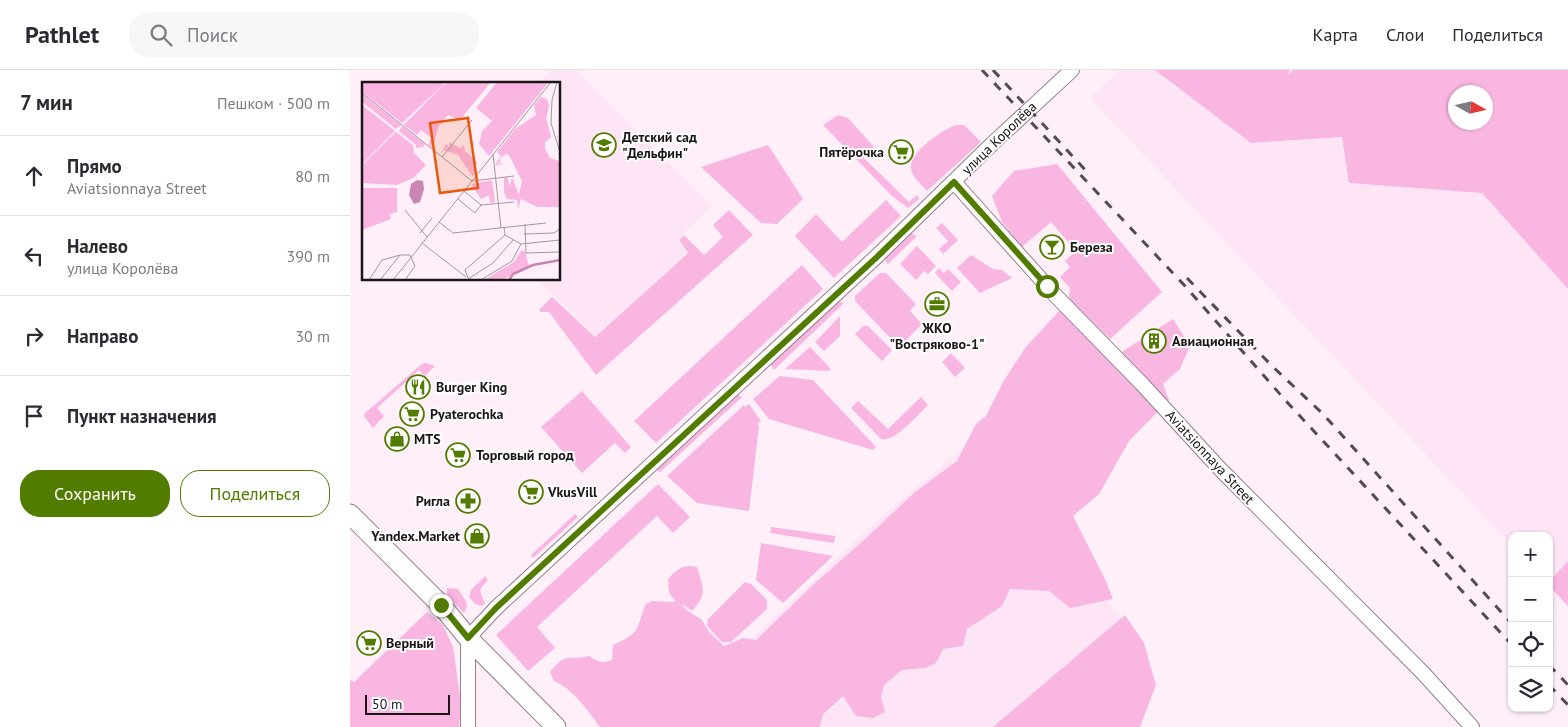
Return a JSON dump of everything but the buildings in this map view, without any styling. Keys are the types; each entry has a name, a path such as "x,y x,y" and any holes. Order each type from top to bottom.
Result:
{"main road":[{"path":"350,514 441,605 468,638 556,727"}],"street":[{"name":"улица Королёва","path":"468,638 496,608 878,256 992,144 1072,70"},
{"name":"Aviatsionnaya Street","path":"954,182 1055,296 1142,384 1220,469 1423,673 1472,727"},
{"path":"468,638 468,727"}],"shaded area":[{"name":"Детский сад \"Дельфин\"","path":"552,70 576,70 711,206 677,240 686,253 595,336 538,280 560,280 560,82 540,82"},
{"path":"1120,70 1155,70 1251,143 1342,137 1349,183 1482,193 1568,289 1568,561 1553,578 1553,532 1508,532 1508,542 1090,98"},
{"path":"1155,70 1290,70 1288,75 1293,70 1568,70 1568,289 1482,193 1349,183 1342,137 1251,143"},
{"path":"838,115 848,118 874,147 864,158 909,202 917,195 919,199 908,208 891,195 823,125"},
{"path":"956,125 964,125 981,142 927,191 913,175 911,169 912,162 928,142"},
{"path":"768,145 803,199 777,224 761,223 701,167"},
{"path":"1057,164 1162,292 1110,339 1069,299 1070,288 1060,277 1070,267 1065,261 1076,251 1051,222 1022,247 1002,222 992,196 1014,171"},
{"path":"886,200 901,216 834,278 795,236 816,214 842,242"},
{"path":"729,210 753,235 596,375 549,312 541,312 539,310 552,297 595,337 688,253 679,240 684,235 704,255 723,237 713,225"},
{"path":"942,223 958,240 943,254 939,249 948,241 936,228"},
{"path":"909,232 917,236 888,264 885,260 886,254"},
{"path":"917,246 936,266 928,274 924,271 916,280 900,264"},
{"path":"971,255 993,269 1002,270 1012,278 980,293 957,268"},
{"path":"802,265 823,289 656,443 634,421"},
{"path":"939,268 944,273 948,269 961,282 952,291 935,273"},
{"path":"880,273 886,273 916,304 910,311 922,324 899,347 855,301 855,296"},
{"path":"836,301 843,304 774,370 771,366 772,362"},
{"path":"1060,310 1111,359 1173,319 1190,346 1180,369 1163,384 1169,400 1129,441 1099,494 1073,516 1106,581 1113,599 1070,608 1049,591 1010,589 1002,606 967,629 963,646 943,649 936,663 925,668 902,670 884,685 881,697 885,712 873,718 856,716 843,696 823,714 820,727 600,727 568,689 554,681 550,672 564,659 590,656 601,662 612,660 613,645 633,633 646,604 652,601 676,602 669,593 668,579 678,570 688,566 697,567 703,590 700,600 692,611 682,605 702,620 709,632 724,646 743,638 756,640 915,492 957,461 976,424 986,416 1003,382 1025,348"},
{"path":"840,316 840,336 824,351 815,342"},
{"path":"863,326 868,326 892,350 882,361 855,334"},
{"path":"810,347 831,369 828,371 785,369"},
{"path":"951,353 965,368 955,377 942,362"},
{"path":"426,363 435,366 425,376 419,370 377,408 384,416 373,428 364,416 365,413 422,364"},
{"path":"780,376 813,380 876,447 873,450 769,419 753,399"},
{"path":"582,391 631,447 625,453 615,443 582,473 541,427"},
{"path":"736,394 742,397 659,473 657,468"},
{"path":"921,397 928,405 900,432 887,439 881,439 851,408 858,401 888,429"},
{"path":"749,404 761,421 757,424 759,426 749,511 697,503 667,476 744,405 745,407"},
{"path":"966,445 991,458 1122,619 1012,727 657,727 879,519"},
{"path":"658,484 690,517 673,533 657,516 537,627 555,648 528,671 496,635"},
{"path":"575,514 578,517 533,558 531,555"},
{"path":"771,527 835,536 834,543 770,533"},
{"path":"761,543 833,556 783,603 756,580"},
{"path":"1568,561 1568,606 1553,590 1553,578"},
{"path":"485,576 488,580 480,590 485,603 482,606 475,604 469,597 471,590"},
{"path":"745,582 751,584 767,600 767,609 731,642 722,642 707,626 708,619"},
{"path":"447,588 458,589 466,601 467,606 464,613 447,596"},
{"path":"427,612 443,625 453,647 461,702 459,727 350,727 350,680 354,682"},
{"path":"1125,615 1144,643 1156,685 1140,727 993,727"}],"railway":[{"path":"982,70 1185,286 1286,401 1508,641"},
{"path":"993,70 1089,174"},
{"path":"1187,278 1272,366 1323,414 1510,622"},
{"path":"1551,667 1568,685"},
{"path":"1553,689 1568,705"}],"place":[{"name":"Детский сад \"Дельфин\"","path":"604,145"},
{"name":"Пятёрочка","path":"901,152"},
{"name":"Береза","path":"1052,247"},
{"name":"ЖКО \"Востряково-1\"","path":"937,304"},
{"name":"Авиационная","path":"1154,341"},
{"name":"Burger King","path":"418,387"},
{"name":"Pyaterochka","path":"412,414"},
{"name":"MTS","path":"397,439"},
{"name":"Торговый город","path":"458,455"},
{"name":"VkusVill","path":"531,492"},
{"name":"Ригла","path":"468,501"},
{"name":"Yandex.Market","path":"477,536"},
{"name":"Верный","path":"369,643"}],"route":[{"path":"441,605 468,638 496,608 878,256 954,182 1047,286"}]}
